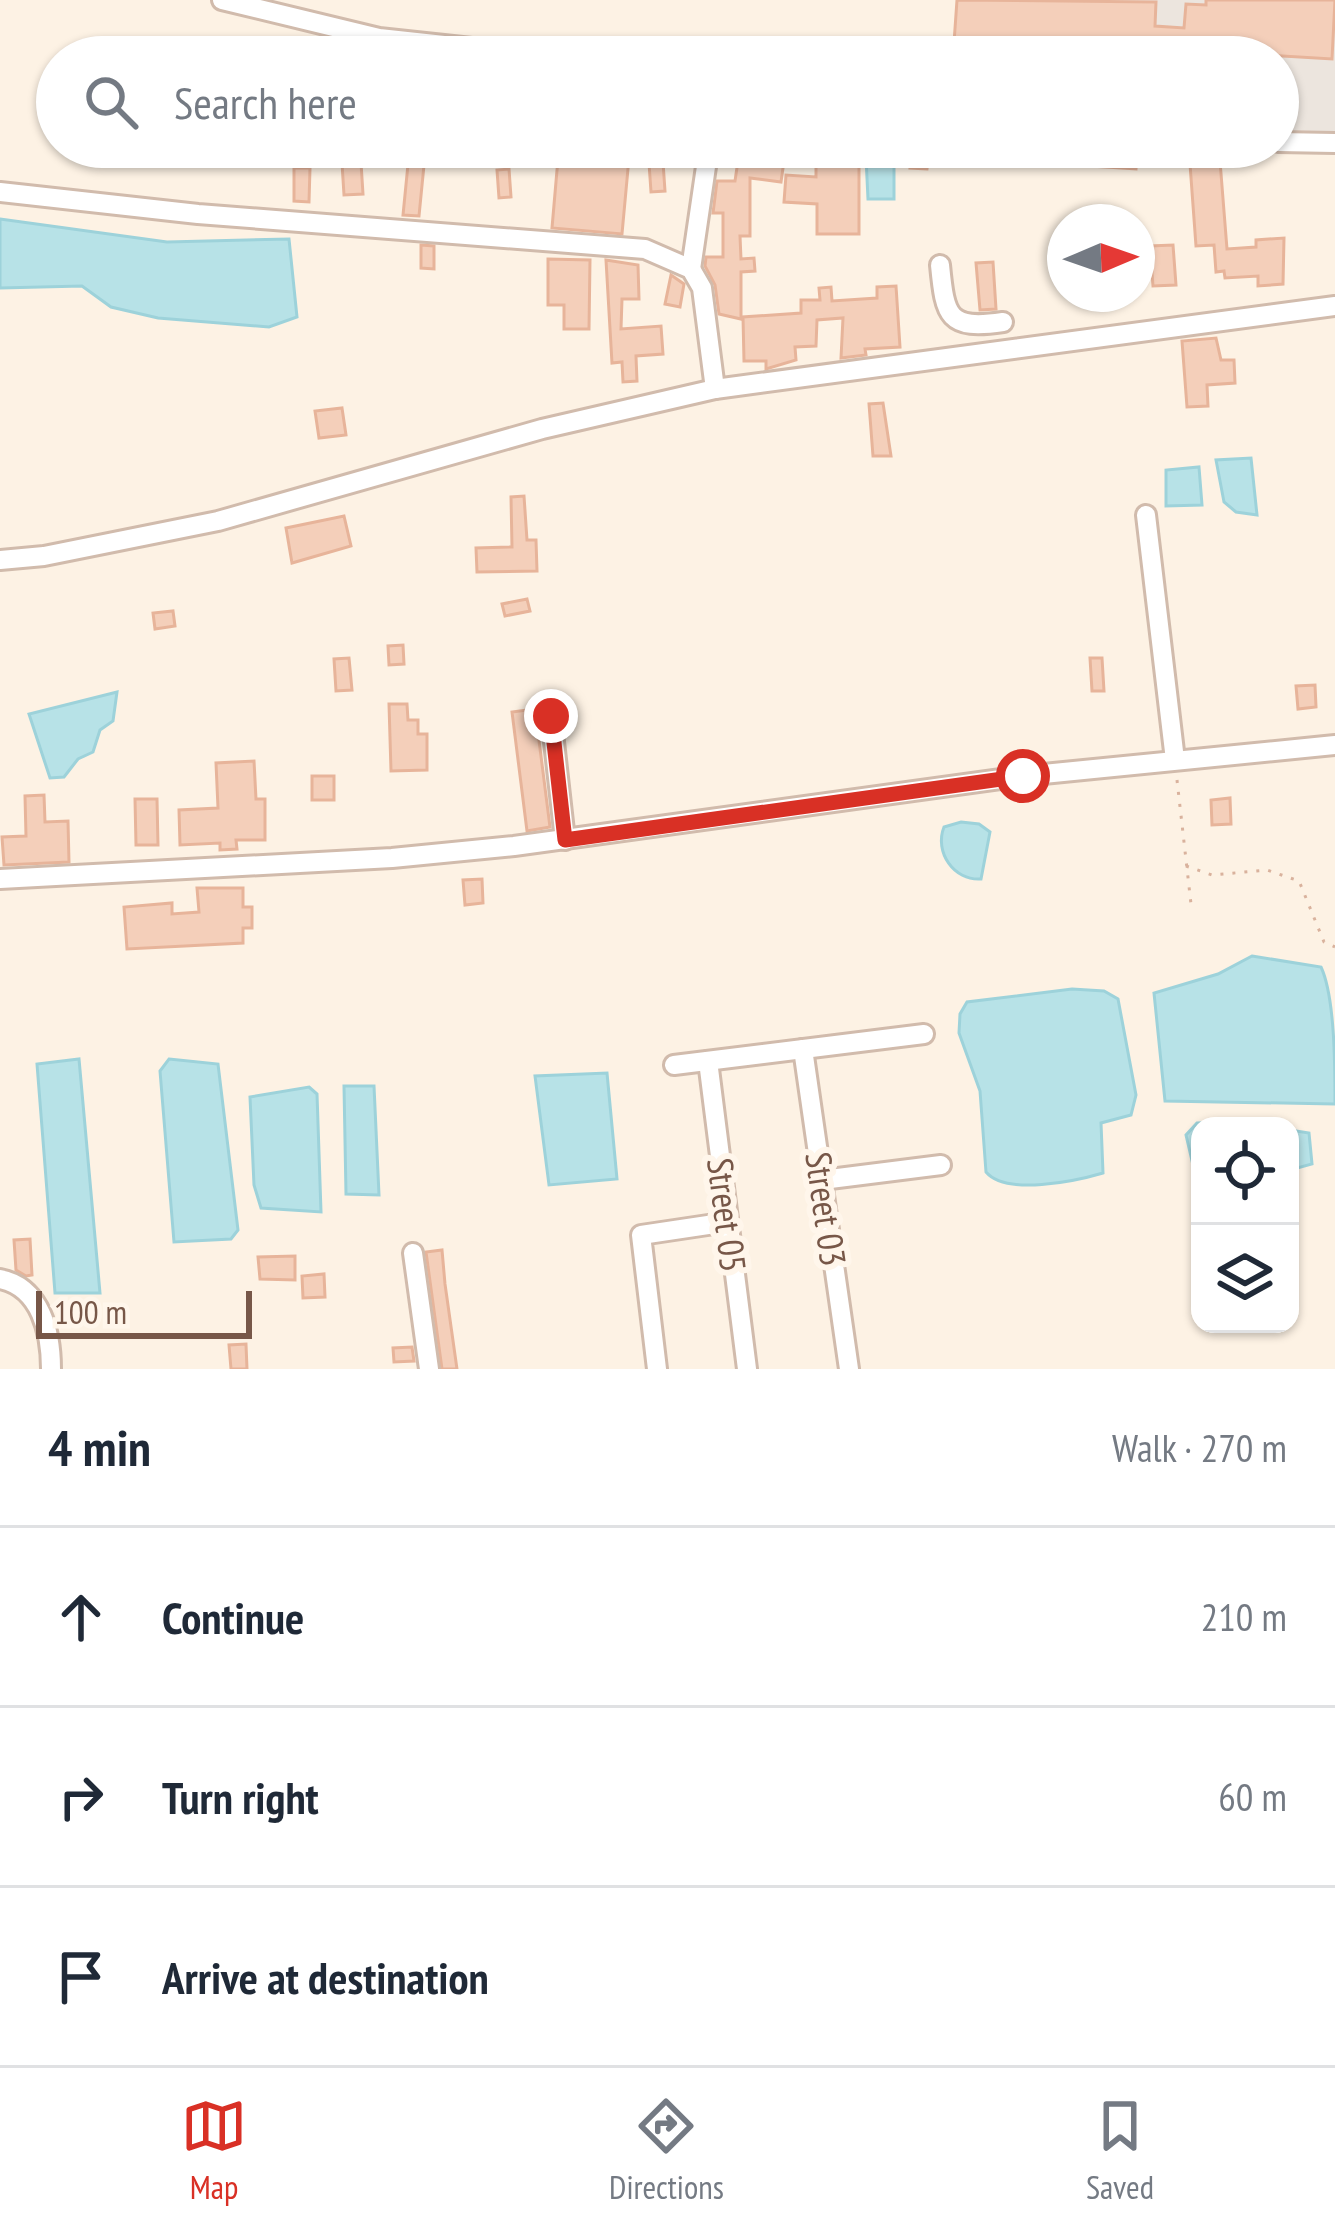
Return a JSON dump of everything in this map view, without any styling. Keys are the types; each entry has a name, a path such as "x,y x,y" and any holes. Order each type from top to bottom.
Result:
{"street":[{"path":"222,0 371,36"},
{"path":"1299,142 1335,143"},
{"path":"706,168 692,268 701,288 715,388"},
{"path":"0,192 198,214 645,249 692,268"},
{"path":"940,265 944,305 956,321 969,327 1003,322"},
{"path":"0,560 44,556 218,521 542,429 715,388 1335,306"},
{"path":"969,327 971,352"},
{"path":"1146,515 1175,760"},
{"path":"551,716 565,840"},
{"path":"0,879 392,858 565,840 1023,776 1335,745"},
{"path":"674,1065 924,1034"},
{"name":"Street 03","path":"803,1049 849,1369"},
{"name":"Street 05","path":"708,1060 747,1369"},
{"path":"822,1180 941,1165"},
{"path":"657,1369 641,1235 728,1222"},
{"path":"413,1253 429,1369"},
{"path":"0,1279 30,1295 51,1338 51,1369"}],"path":[{"path":"1175,760 1191,904"},
{"path":"1186,866 1212,875 1267,870 1299,881 1324,942 1335,947"}],"shaded area":[{"path":"961,0 1335,0 1335,138 1299,135 1299,36 957,36"}],"water":[{"path":"867,168 894,168 894,199 868,199"},
{"path":"0,219 167,242 289,239 297,317 269,327 158,318 111,307 82,286 0,288"},
{"path":"1251,458 1257,515 1236,512 1224,502 1216,460"},
{"path":"1199,467 1202,505 1166,506 1166,470"},
{"path":"117,692 113,721 100,730 93,752 78,759 64,777 50,778 29,714"},
{"path":"979,824 990,832 981,879 962,875 944,855 944,827"},
{"path":"1252,956 1321,967 1332,1014 1335,1104 1165,1101 1154,993 1218,974"},
{"path":"1072,989 1104,991 1118,999 1136,1095 1131,1115 1101,1123 1103,1173 1025,1185 996,1179 986,1172 980,1091 959,1033 960,1014 967,1002"},
{"path":"79,1059 100,1293 55,1293 37,1064"},
{"path":"169,1059 218,1064 238,1230 231,1239 174,1242 160,1071"},
{"path":"607,1073 617,1179 549,1185 535,1076"},
{"path":"344,1086 374,1086 379,1195 346,1194"},
{"path":"309,1087 317,1094 321,1212 261,1208 254,1185 250,1097"},
{"path":"1299,1131 1309,1133 1312,1164 1299,1168"}],"building":[{"path":"957,0 1156,2 1155,26 1184,28 1186,4 1206,5 1206,0 1335,0 1332,59 1299,57 1299,36 954,36"},
{"path":"294,168 310,168 309,202 294,201"},
{"path":"342,168 361,168 363,194 344,195"},
{"path":"408,168 424,168 419,216 403,215"},
{"path":"557,168 628,168 622,234 552,228"},
{"path":"649,168 663,168 665,191 651,192"},
{"path":"737,168 783,168 781,182 750,178 750,236 740,236 741,259 754,258 755,271 741,272 741,319 719,314 715,285 705,266 706,257 723,257 723,213 713,213 717,181 735,181"},
{"path":"816,168 859,168 859,234 817,234 817,204 784,202 786,175 816,177"},
{"path":"1190,168 1221,168 1227,249 1284,238 1283,284 1258,286 1258,276 1225,278 1224,271 1216,272 1214,245 1196,246"},
{"path":"509,169 511,197 499,198 497,170"},
{"path":"421,245 434,246 434,269 421,268"},
{"path":"1173,245 1176,285 1155,286 1155,246"},
{"path":"548,259 590,260 589,329 564,329 564,305 548,305"},
{"path":"606,260 638,265 639,299 622,299 621,329 661,326 663,354 636,356 637,381 623,382 622,362 612,363"},
{"path":"993,262 996,309 980,310 976,263"},
{"path":"671,275 684,284 680,307 665,304"},
{"path":"896,286 900,347 865,349 866,355 841,358 843,318 817,320 816,346 795,347 796,360 766,369 766,361 744,361 743,317 801,313 801,300 820,300 819,288 831,287 832,301 877,298 877,287"},
{"path":"1216,338 1221,360 1234,360 1235,383 1207,385 1208,406 1187,407 1182,341"},
{"path":"883,403 891,456 873,456 869,404"},
{"path":"342,408 346,435 319,438 315,411"},
{"path":"524,496 527,540 536,540 537,571 477,572 476,548 512,547 511,497"},
{"path":"344,516 351,546 292,563 286,528"},
{"path":"527,599 530,611 505,616 502,604"},
{"path":"173,611 175,626 155,629 153,613"},
{"path":"403,645 404,664 389,665 388,646"},
{"path":"349,658 352,690 336,691 334,659"},
{"path":"1090,658 1102,658 1104,691 1092,691"},
{"path":"1315,685 1316,707 1298,709 1296,686"},
{"path":"389,704 407,704 408,720 418,720 418,734 427,734 427,770 391,771"},
{"path":"535,709 550,827 527,831 512,712"},
{"path":"254,761 256,799 265,799 265,840 236,840 237,849 220,850 220,843 180,845 179,810 218,808 216,763"},
{"path":"312,776 334,776 334,800 312,800"},
{"path":"44,795 45,822 68,821 69,862 4,865 2,837 26,836 25,796"},
{"path":"1230,798 1231,824 1212,825 1211,800"},
{"path":"135,799 157,799 158,845 136,845"},
{"path":"482,879 483,903 465,905 463,880"},
{"path":"197,888 243,888 243,907 252,907 252,928 243,928 243,943 127,949 124,907 172,903 172,914 199,912"},
{"path":"30,1239 32,1275 26,1276 16,1270 14,1240"},
{"path":"442,1250 457,1369 442,1369 426,1252"},
{"path":"295,1256 295,1280 260,1279 258,1257"},
{"path":"324,1274 325,1297 303,1298 302,1276"},
{"path":"246,1344 247,1369 231,1369 229,1345"},
{"path":"412,1347 414,1361 394,1362 393,1348"}],"route":[{"path":"551,716 565,840 1023,776"}]}
